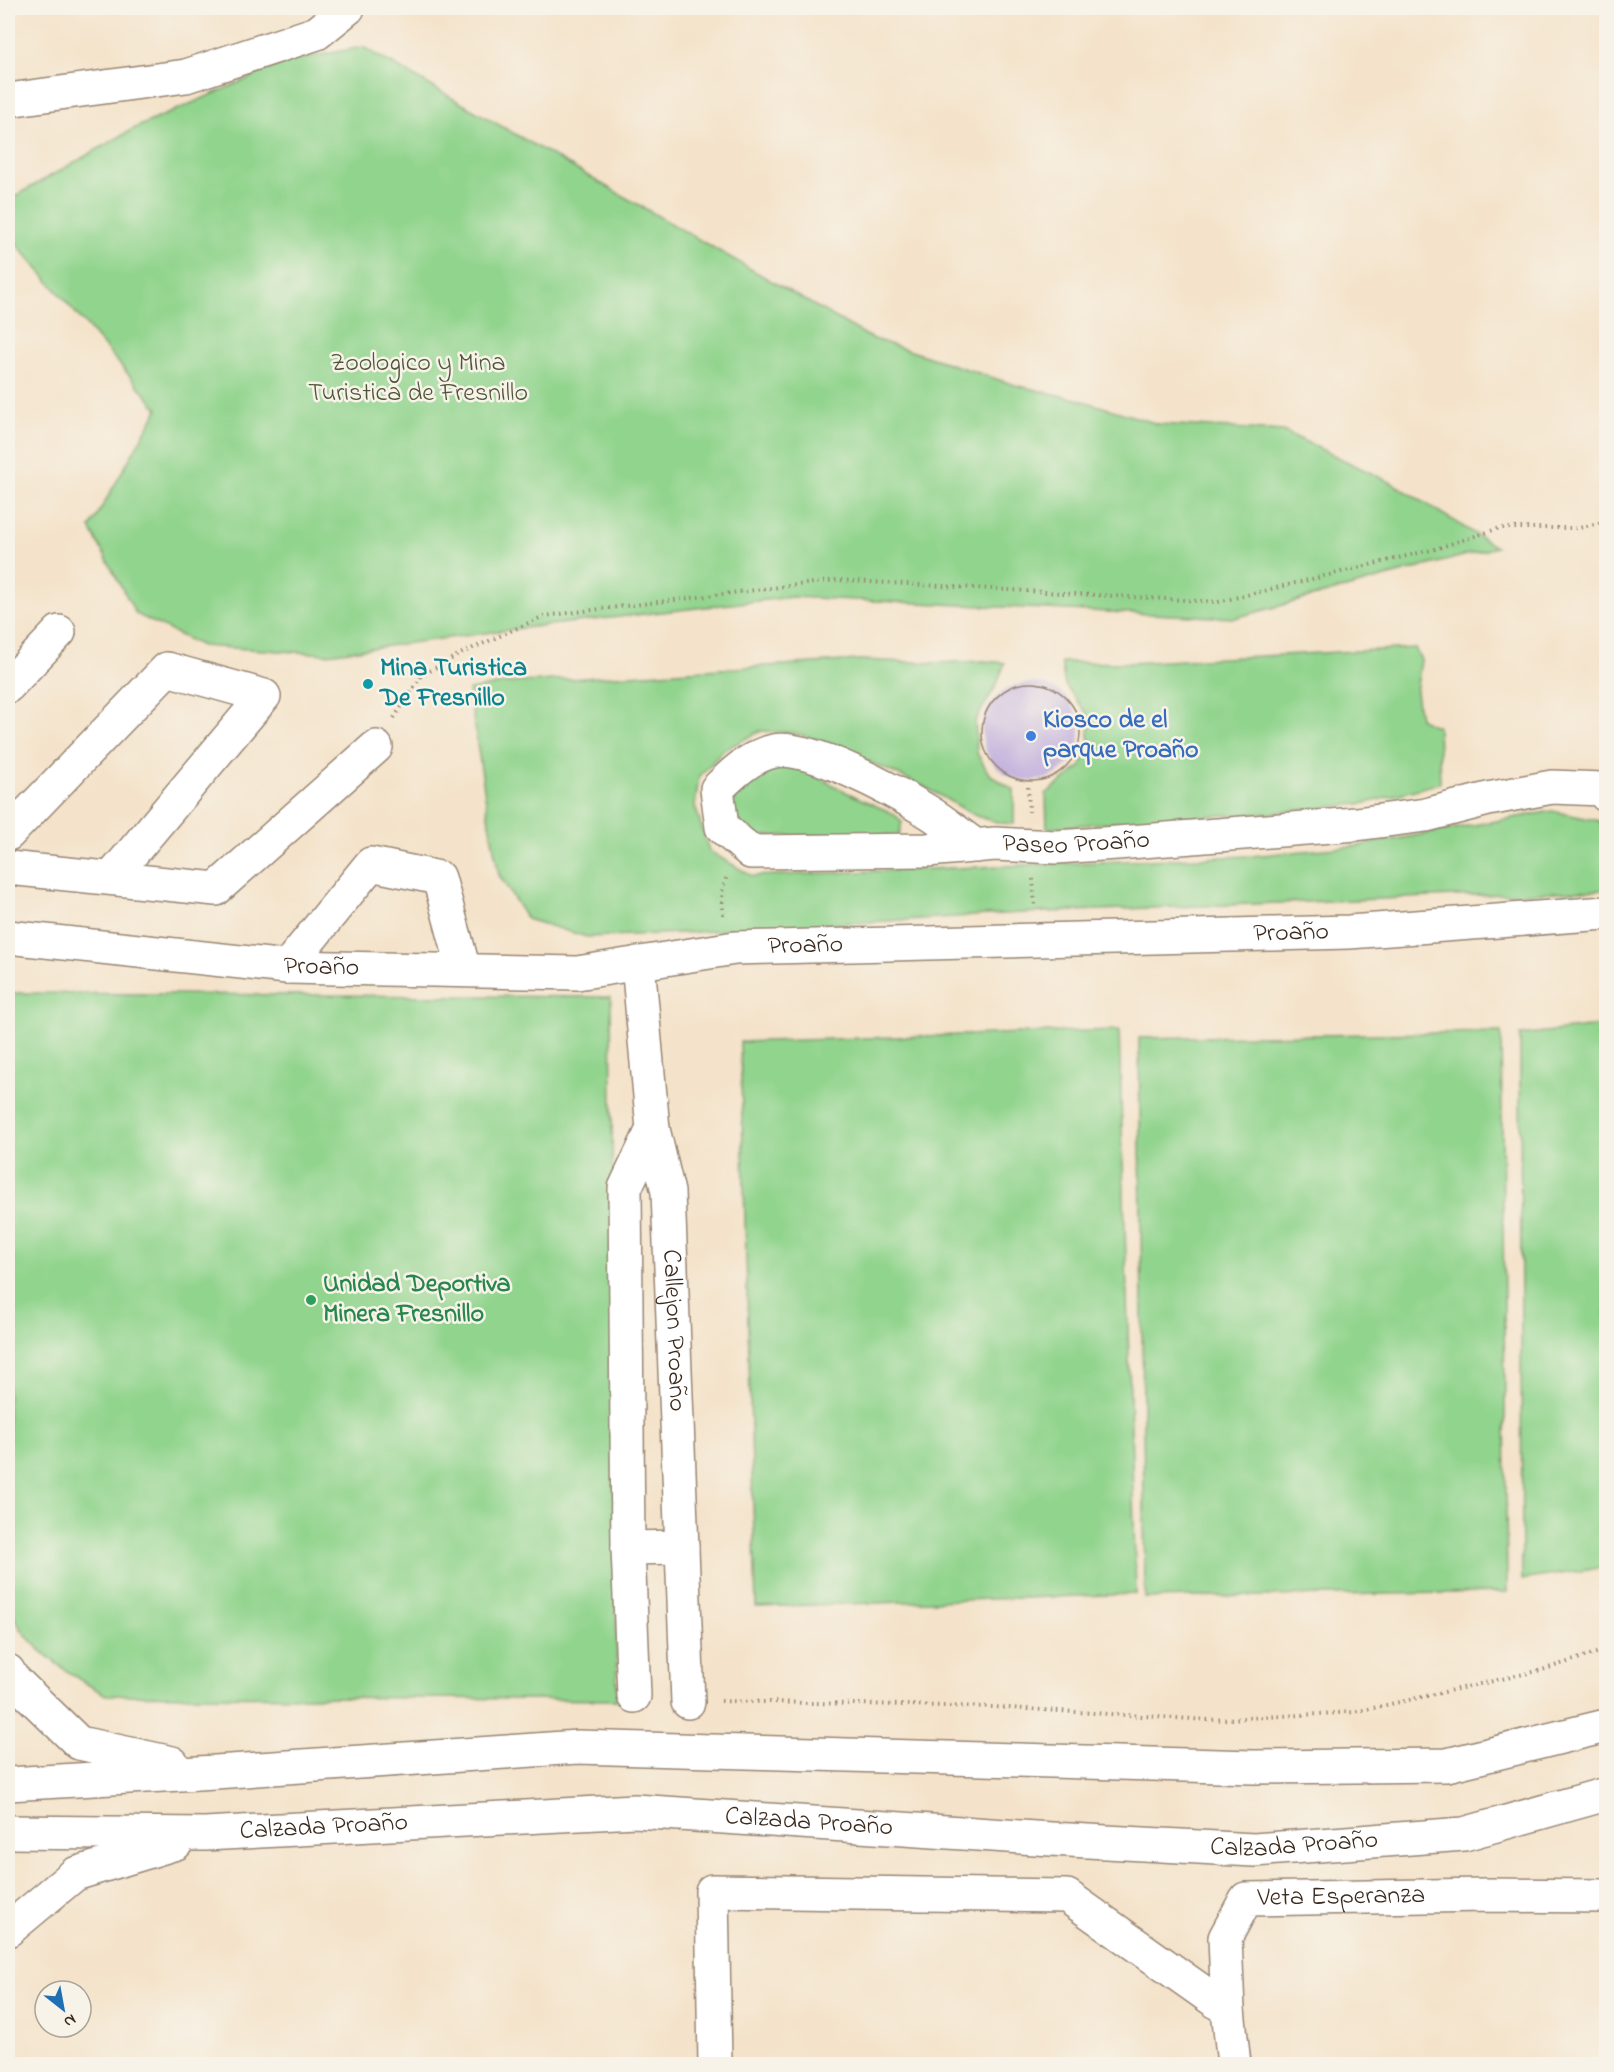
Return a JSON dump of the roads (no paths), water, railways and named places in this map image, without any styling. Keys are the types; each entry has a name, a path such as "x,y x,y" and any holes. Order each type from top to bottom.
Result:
{"main road":[{"path":"8,100 186,76 317,33 348,8"},
{"path":"8,686 58,632"},
{"path":"8,834 167,669 264,696 111,878"},
{"path":"8,868 216,889 376,747"},
{"name":"Paseo Proaño","path":"976,846 928,811 840,765 809,754 775,751 741,766 717,789 722,827 751,852 915,850 976,846 995,844 1056,847 1107,844 1356,824 1426,815 1488,798 1552,787 1602,789 1606,795"},
{"path":"287,967 371,864 439,878 464,970"},
{"name":"Proaño","path":"8,937 287,967 577,973 724,950 1349,932 1606,913"},
{"name":"Callejon Proaño","path":"638,963 653,1129 668,1192 687,1702"},
{"path":"633,1696 628,1548 625,1188 653,1129"},
{"path":"628,1548 682,1547"},
{"path":"8,1671 12,1678 79,1743 215,1772"},
{"path":"8,1784 578,1747 1253,1767 1447,1765 1606,1726"},
{"name":"Calzada Proaño","path":"8,1832 205,1834 635,1812 1254,1850 1464,1834 1606,1794"},
{"path":"8,1930 75,1874 205,1834"},
{"path":"716,2064 712,1891 1067,1896 1228,2010"},
{"name":"Veta Esperanza","path":"1234,2064 1224,1938 1246,1899 1486,1895 1606,1896"}],"place":[{"name":"Mina Turistica De Fresnillo","path":"368,684"},
{"name":"Kiosco de el parque Proaño","path":"1031,736"},
{"name":"Unidad Deportiva Minera Fresnillo","path":"311,1300"}],"park label":[{"name":"Zoologico y Mina Turistica de Fresnillo","path":"418,379"}]}
